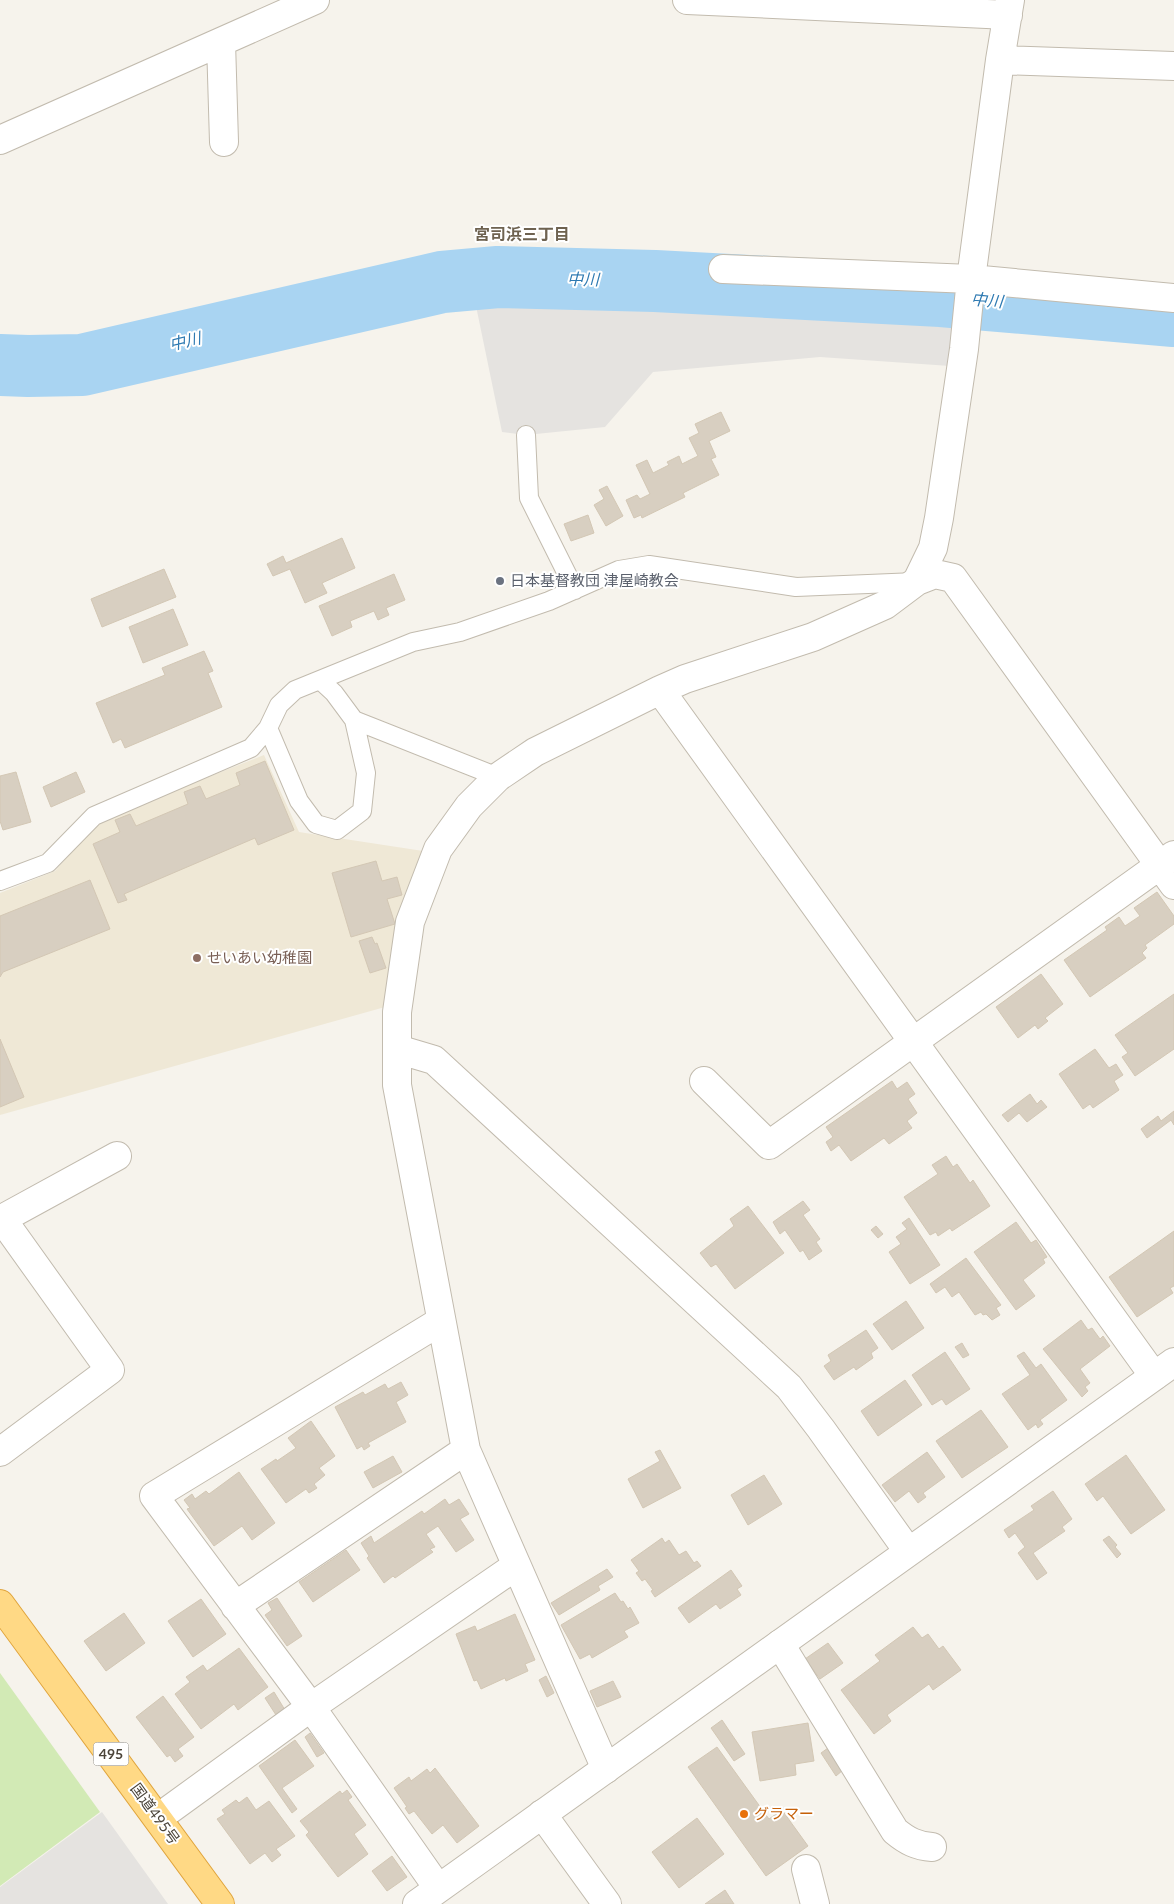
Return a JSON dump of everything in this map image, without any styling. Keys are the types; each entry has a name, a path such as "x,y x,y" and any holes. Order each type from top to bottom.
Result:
{"highway":[{"name":"国道495号","path":"0,1604 220,1904"}],"street":[{"path":"0,140 315,0"},
{"path":"687,0 1009,8 1000,60 970,293 958,348 939,518 933,548 917,582"},
{"path":"221,42 224,142"},
{"path":"1000,60 1174,66"},
{"path":"723,269 970,293 1174,298"},
{"path":"606,1768 466,1450 397,1085 397,1012 410,922 438,849 469,806 498,777 535,752 685,679 813,637 885,605 917,582 935,574 953,578 1169,868 914,1040 769,1145 704,1081"},
{"path":"441,1320 154,1496 311,1707 428,1896 1164,1369 914,1040 660,690"},
{"path":"397,1049 434,1060 789,1387 908,1551"},
{"path":"0,1452 110,1370 1,1220 117,1156"},
{"path":"235,1606 466,1450"},
{"path":"158,1818 311,1707 516,1566"},
{"path":"780,1644 894,1831 905,1840 920,1846 932,1847"},
{"path":"542,1814 607,1904"},
{"path":"806,1869 816,1904"}],"lane":[{"path":"526,435 529,498 575,590"},
{"path":"0,881 48,863 94,816 251,748 268,728 279,705 295,690 413,642 460,632 575,590 620,570 650,565 796,587 917,582"},
{"path":"268,728 299,801 316,824 337,830 362,811 366,773 354,720 334,692 320,680"},
{"path":"354,720 498,777"}],"shaded area":[{"path":"597,304 954,327 950,366 820,357 653,372 605,427 526,435 502,432 476,306"},
{"name":"せいあい幼稚園","path":"264,755 299,832 423,851 385,1007 0,1115 0,893 55,871 99,820"},
{"path":"102,1812 168,1904 0,1904 0,1887"}],"green space":[{"path":"0,1673 100,1812 0,1886"}],"building":[{"path":"721,412 730,431 709,441 716,457 711,459 719,475 683,493 685,497 642,518 641,515 634,518 626,500 637,495 640,499 650,494 636,465 647,460 653,473 669,465 667,462 679,456 682,464 698,456 689,438 699,433 695,424"},
{"path":"607,486 623,516 606,526 594,505 604,499 599,490"},
{"path":"588,515 594,533 571,541 564,524"},
{"path":"342,538 355,568 322,583 327,593 305,603 290,569 273,576 267,564 283,556 286,563"},
{"path":"164,569 176,597 102,627 91,599"},
{"path":"394,574 405,600 386,608 389,615 378,620 374,611 350,621 352,627 332,636 319,606"},
{"path":"173,609 188,645 143,663 129,627"},
{"path":"204,651 213,671 208,673 222,707 125,748 121,739 113,743 96,703 165,675 162,668"},
{"path":"265,761 294,830 258,845 255,838 124,894 127,900 118,903 93,844 120,832 115,820 130,814 136,826 188,804 184,792 200,786 206,799 240,785 236,773"},
{"path":"16,772 31,822 3,830 0,821 0,776"},
{"path":"76,772 85,792 51,807 43,787"},
{"path":"376,861 382,881 397,877 402,895 387,899 395,924 351,937 332,873"},
{"path":"90,880 110,929 3,972 0,977 0,916"},
{"path":"1157,892 1174,916 1174,924 1145,945 1147,948 1142,953 1146,958 1090,997 1064,960 1107,930 1105,927 1119,917 1125,926 1140,916 1134,908"},
{"path":"372,937 375,944 377,943 386,968 370,973 359,941"},
{"path":"1041,974 1063,1004 1045,1018 1048,1021 1038,1029 1035,1025 1018,1038 996,1007"},
{"path":"1174,994 1174,1049 1135,1076 1122,1057 1128,1053 1115,1035"},
{"path":"0,1039 24,1097 0,1107"},
{"path":"1095,1049 1109,1068 1116,1064 1123,1075 1114,1081 1119,1090 1093,1108 1090,1104 1083,1109 1059,1074"},
{"path":"892,1081 897,1089 907,1082 915,1094 908,1099 917,1113 907,1121 912,1128 889,1144 884,1138 851,1161 839,1145 831,1151 826,1142 833,1137 826,1127"},
{"path":"1030,1094 1037,1104 1041,1100 1047,1107 1027,1122 1019,1113 1008,1122 1002,1115"},
{"path":"1174,1111 1174,1125 1171,1120 1147,1138 1141,1129 1158,1116 1161,1121"},
{"path":"946,1156 953,1167 957,1164 970,1183 973,1180 990,1206 952,1231 950,1228 938,1236 936,1232 930,1235 904,1197 938,1174 932,1165"},
{"path":"803,1201 810,1210 803,1215 820,1239 816,1242 822,1251 809,1260 803,1250 800,1252 785,1230 780,1234 773,1222"},
{"path":"748,1206 784,1253 735,1289 716,1264 711,1267 700,1253 734,1226 730,1219"},
{"path":"909,1218 940,1265 910,1284 889,1252 901,1244 896,1237 907,1229 902,1223"},
{"path":"1016,1222 1031,1243 1036,1240 1047,1257 1043,1259 1045,1263 1023,1280 1035,1296 1016,1310 974,1252"},
{"path":"876,1226 883,1234 878,1238 871,1230"},
{"path":"1174,1231 1174,1286 1170,1288 1173,1293 1137,1317 1109,1277"},
{"path":"966,1258 1001,1305 996,1308 1000,1315 992,1320 981,1312 975,1315 959,1292 952,1297 945,1287 936,1293 930,1284"},
{"path":"906,1301 924,1328 892,1350 873,1324"},
{"path":"1081,1320 1088,1330 1092,1328 1100,1339 1103,1336 1110,1346 1080,1369 1090,1383 1085,1387 1088,1391 1082,1397 1043,1349"},
{"path":"866,1330 878,1348 871,1353 873,1358 856,1370 854,1367 834,1380 824,1366 831,1361 828,1355"},
{"path":"962,1343 969,1355 963,1358 955,1347"},
{"path":"945,1352 970,1389 946,1405 942,1399 932,1405 912,1375"},
{"path":"1024,1352 1036,1368 1041,1364 1067,1400 1040,1420 1043,1424 1038,1428 1036,1424 1028,1430 1002,1394 1030,1375 1017,1356"},
{"path":"905,1380 922,1405 878,1436 861,1411"},
{"path":"401,1382 408,1395 396,1402 406,1422 368,1443 370,1446 364,1450 362,1446 357,1449 335,1407 363,1392 365,1395 385,1384 388,1389"},
{"path":"981,1410 1008,1447 962,1478 936,1441"},
{"path":"311,1421 335,1456 319,1468 325,1475 314,1484 317,1488 309,1493 306,1489 286,1503 261,1469 296,1448 288,1438"},
{"path":"660,1450 681,1488 643,1508 628,1479 660,1461 655,1452"},
{"path":"927,1452 945,1477 923,1493 926,1497 918,1503 909,1491 895,1502 882,1485"},
{"path":"1126,1455 1165,1510 1131,1534 1103,1496 1097,1501 1085,1484"},
{"path":"393,1456 402,1472 373,1488 364,1472"},
{"path":"239,1472 275,1523 252,1540 242,1526 214,1546 187,1509 190,1508 184,1500 192,1494 195,1499 206,1491 209,1494"},
{"path":"764,1475 782,1504 748,1525 731,1495"},
{"path":"1053,1491 1072,1519 1062,1527 1065,1531 1033,1553 1047,1573 1037,1580 1018,1553 1025,1547 1015,1533 1009,1538 1004,1530 1034,1510 1031,1506"},
{"path":"445,1499 449,1505 459,1499 469,1514 460,1519 474,1540 456,1552 438,1526 426,1534 435,1547 430,1549 433,1552 395,1578 393,1576 384,1583 367,1558 369,1556 361,1543 371,1536 374,1543 422,1511 424,1514"},
{"path":"1109,1536 1117,1545 1115,1547 1121,1554 1117,1558 1103,1540"},
{"path":"662,1538 665,1543 669,1540 679,1555 686,1551 694,1563 697,1561 701,1566 655,1597 651,1591 653,1590 645,1579 642,1581 636,1573 639,1571 631,1560"},
{"path":"346,1550 360,1570 313,1602 299,1582"},
{"path":"607,1569 613,1577 598,1586 600,1590 559,1615 551,1603"},
{"path":"731,1570 742,1586 737,1589 741,1595 720,1609 716,1604 689,1623 678,1608"},
{"path":"615,1593 628,1609 630,1607 639,1623 624,1631 628,1637 592,1658 590,1654 580,1659 561,1625"},
{"path":"277,1598 302,1636 287,1646 265,1615 272,1610 268,1603"},
{"path":"201,1599 226,1634 193,1657 168,1621"},
{"path":"124,1613 145,1643 106,1671 84,1641"},
{"path":"515,1614 535,1660 525,1664 528,1671 506,1681 505,1678 481,1689 477,1680 474,1681 456,1634 475,1626 477,1631"},
{"path":"913,1627 922,1638 928,1634 939,1649 943,1646 961,1670 933,1690 929,1684 887,1715 891,1721 874,1734 841,1690 880,1661 875,1655"},
{"path":"828,1643 843,1663 820,1679 805,1659"},
{"path":"239,1648 268,1687 238,1710 234,1704 201,1729 175,1694 190,1682 186,1677 203,1665 207,1671"},
{"path":"546,1676 554,1693 547,1697 539,1680"},
{"path":"613,1681 621,1697 597,1707 590,1691"},
{"path":"274,1692 285,1710 276,1715 265,1698"},
{"path":"163,1696 194,1737 178,1749 183,1756 175,1762 170,1755 167,1757 136,1717"},
{"path":"722,1720 745,1754 734,1761 711,1728"},
{"path":"808,1723 814,1761 795,1764 796,1775 760,1781 752,1732"},
{"path":"310,1733 324,1753 317,1757 305,1737"},
{"path":"295,1740 314,1766 282,1788 297,1809 292,1813 259,1766"},
{"name":"グラマー","path":"717,1747 769,1819 782,1810 808,1846 766,1876 688,1767"},
{"path":"828,1748 843,1770 836,1776 821,1753"},
{"path":"435,1768 479,1826 457,1843 443,1825 432,1834 414,1811 409,1814 405,1808 407,1807 394,1788 409,1777 411,1781 427,1769 430,1773"},
{"path":"347,1790 352,1797 348,1800 366,1825 354,1834 368,1854 338,1877 306,1835 309,1832 300,1821 340,1791 342,1794"},
{"path":"247,1797 256,1810 269,1801 295,1836 276,1849 281,1855 272,1862 265,1853 250,1864 217,1819 225,1814 222,1810 236,1800 239,1803"},
{"path":"697,1818 724,1854 679,1888 652,1852"},
{"path":"392,1856 407,1877 387,1891 372,1871"},
{"path":"725,1890 734,1904 705,1904"}],"waterway":[{"name":"中川","path":"0,365 82,365 442,282 498,277 655,281 941,296 1174,316"}],"place":[{"name":"日本基督教団 津屋崎教会","path":"500,581"},
{"name":"せいあい幼稚園","path":"197,958"},
{"name":"グラマー","path":"744,1814"}],"district":[{"name":"宮司浜三丁目","path":"522,234"}]}
